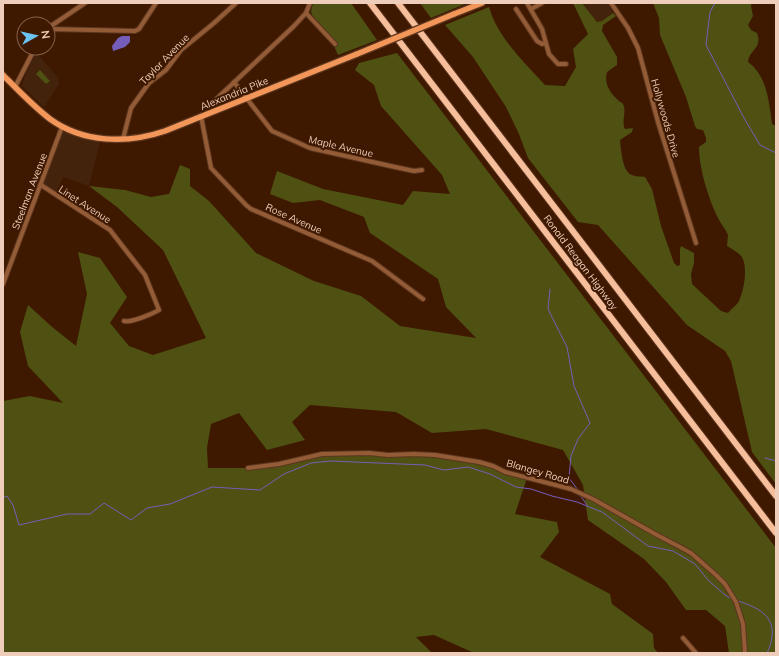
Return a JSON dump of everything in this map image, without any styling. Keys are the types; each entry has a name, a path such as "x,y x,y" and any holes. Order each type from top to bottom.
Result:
{"highway":[{"name":"Ronald Reagan Highway","path":"370,3 776,533"},
{"name":"Ronald Reagan Highway","path":"398,3 776,496"}],"main road":[{"name":"Alexandria Pike","path":"3,75 41,111 62,127 87,136 114,140 136,138 155,135 482,3"}],"street":[{"path":"56,23 85,3"},
{"path":"56,29 135,31 139,28 156,3"},
{"name":"Taylor Avenue","path":"122,139 131,108 150,83 166,70 181,50 236,3"},
{"path":"310,3 306,13 335,44"},
{"path":"527,3 543,32 548,52 552,59 559,65 566,64"},
{"path":"531,9 542,3"},
{"name":"Hollywoods Drive","path":"611,3 628,28 638,48 658,122 696,243"},
{"path":"516,9 539,43 546,43"},
{"name":"Alexandria Pike","path":"210,105 306,13"},
{"path":"536,37 540,36 543,32"},
{"path":"15,87 31,56"},
{"name":"Maple Avenue","path":"234,82 272,131 308,147 414,171 422,170"},
{"name":"Rose Avenue","path":"201,116 211,168 246,205 251,209 372,261 423,300"},
{"name":"Steelman Avenue","path":"3,284 62,127"},
{"name":"Linet Avenue","path":"41,185 110,230 146,275 159,310 132,321 124,321"},
{"name":"Blangey Road","path":"248,468 279,464 322,454 414,454 479,462 493,466 505,472 571,489 593,499 680,547 695,557 716,575 725,584 736,602 743,624 745,653"},
{"path":"684,638 696,653"}],"shaded area":[{"path":"313,3 351,3 377,40 338,55 334,46 337,43 312,15 311,11"},
{"path":"420,3 467,3 431,18"},
{"path":"573,3 582,3 597,22 602,21 613,13 616,16 603,25 602,31 617,57 617,65 607,72 607,84 612,94 623,104 625,129 633,128 632,132 620,140 624,165 632,175 645,177 652,189 661,226 674,263 677,266 680,265 681,246 694,253 694,263 691,274 692,284 721,311 728,313 738,302 741,296 745,279 744,262 739,254 727,246 728,235 718,219 710,200 702,173 699,155 699,147 706,142 706,138 703,130 697,129 695,126 686,97 660,35 659,18 653,3 752,3 751,6 753,16 748,25 751,30 757,33 758,42 748,62 759,74 763,82 768,98 772,124 776,126 776,484 752,452 731,361 725,351 687,325 598,225 578,222 528,158 519,134 506,107 473,57 445,25 489,7 499,29 512,49 545,85 565,86 576,67 573,49 588,34"},
{"path":"582,3 607,3 613,13 602,21 597,22"},
{"path":"122,36 130,36 130,42 125,47 113,51 112,46 118,38"},
{"path":"397,53 776,548 776,653 729,653 725,626 706,610 686,610 666,582 644,559 588,520 583,485 563,450 486,429 432,433 396,412 310,405 292,422 305,440 267,450 239,413 211,424 207,448 208,468 248,468 322,454 414,454 469,460 527,478 515,514 557,522 559,532 540,557 610,594 612,604 653,634 654,648 658,653 474,653 434,635 416,637 432,653 3,653 3,401 30,396 63,403 28,366 20,332 28,305 76,346 87,294 78,252 100,258 127,297 110,323 129,346 153,355 206,338 163,250 117,207 89,186 125,190 151,197 169,194 180,165 190,169 190,186 209,201 256,253 314,281 361,296 400,326 476,338 446,307 438,279 370,233 364,217 320,200 293,203 270,194 277,171 323,189 403,205 413,191 450,194 442,175 381,106 374,85 355,70 359,63"},
{"path":"34,56 39,56 58,78 59,84 44,107 22,86"},
{"path":"40,70 50,81 46,84 36,74"},
{"path":"234,89 238,90 238,95 219,103"},
{"path":"62,127 101,138 89,186 63,177 56,194 41,185"}],"waterway":[{"path":"715,3 710,12 706,45 744,118 760,145 776,153"},
{"path":"550,289 548,309 567,347 574,386 590,423 578,439 571,456 569,478 578,490"},
{"path":"765,458 776,461"},
{"path":"3,498 7,496 13,505 19,525 67,514 90,514 104,503 131,520 147,508 170,504 212,487 260,490 284,474 311,463 331,461 425,465 444,470 468,467 490,474 516,487 531,489 577,502 602,512 648,546 673,551 695,564 708,580 730,598"},
{"path":"580,495 587,505"},
{"path":"738,601 759,610 768,618 772,628 772,638 767,653"}]}
